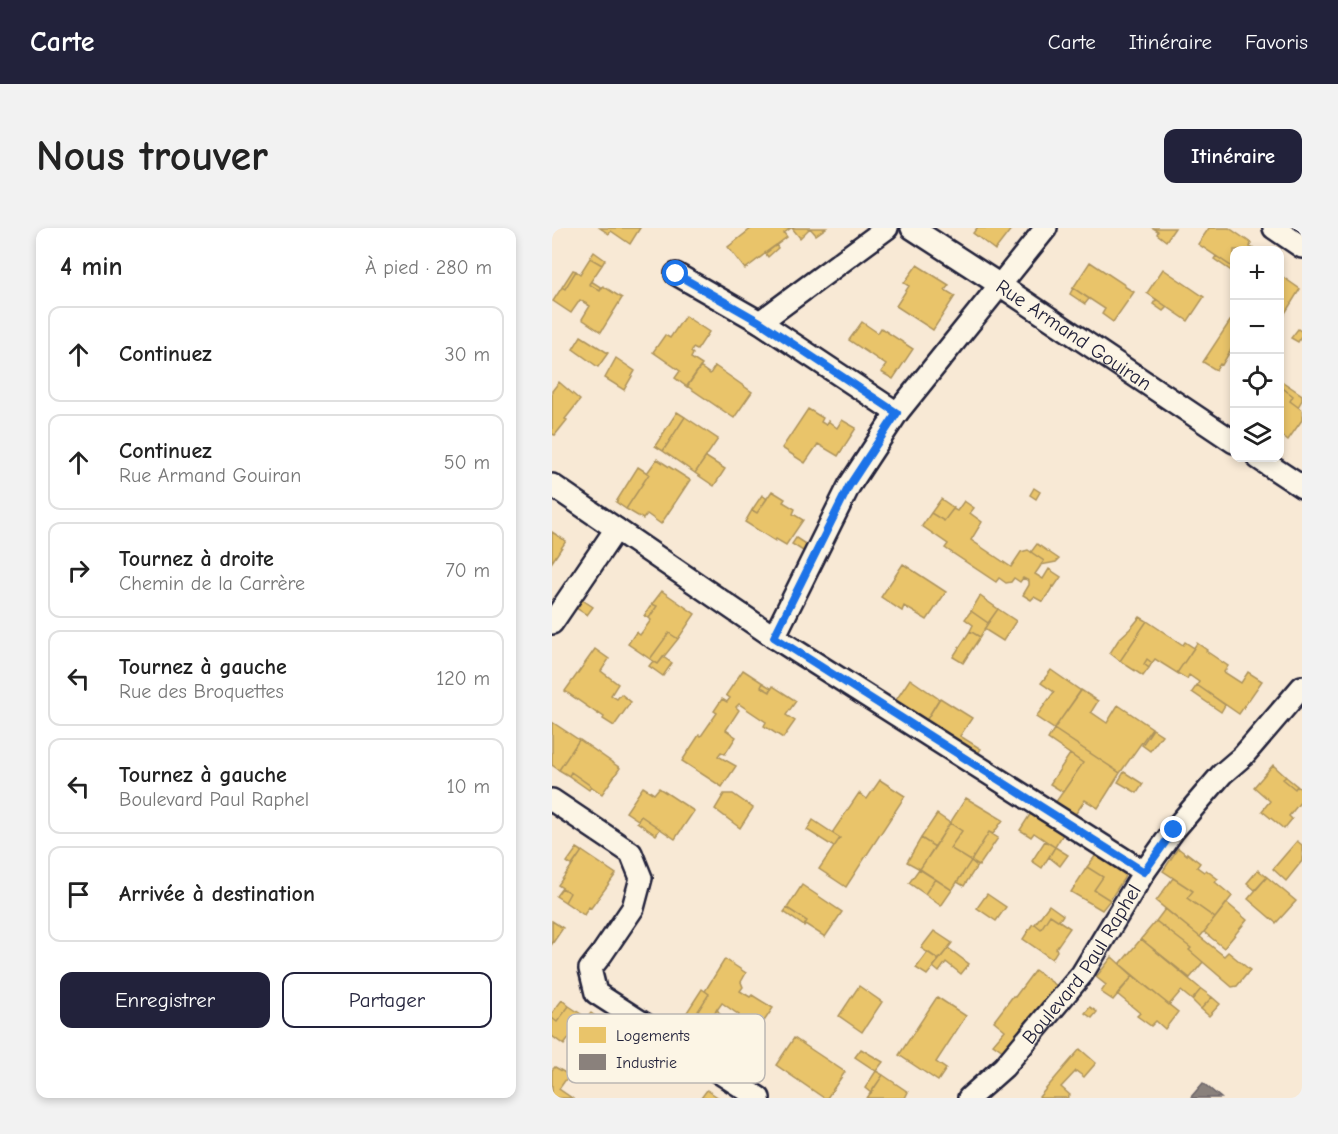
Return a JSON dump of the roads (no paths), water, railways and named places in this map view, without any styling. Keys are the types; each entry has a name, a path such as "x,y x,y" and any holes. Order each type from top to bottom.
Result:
{"street":[{"path":"760,322 887,228"},
{"name":"Rue Armand Gouiran","path":"912,228 1230,439"},
{"path":"774,637 849,486 897,413 1046,228"},
{"path":"1274,228 1302,247"},
{"path":"676,274 760,322 897,413"},
{"path":"1264,462 1302,487"},
{"path":"552,485 774,637 1144,872"},
{"path":"552,623 616,529"},
{"name":"Boulevard Paul Raphel","path":"969,1098 1004,1067 1082,974 1144,872 1174,830 1222,774 1243,756 1302,687"},
{"path":"552,800 631,853 641,878 633,908 590,969 596,993 629,1014"},
{"path":"736,1083 759,1098"}]}
